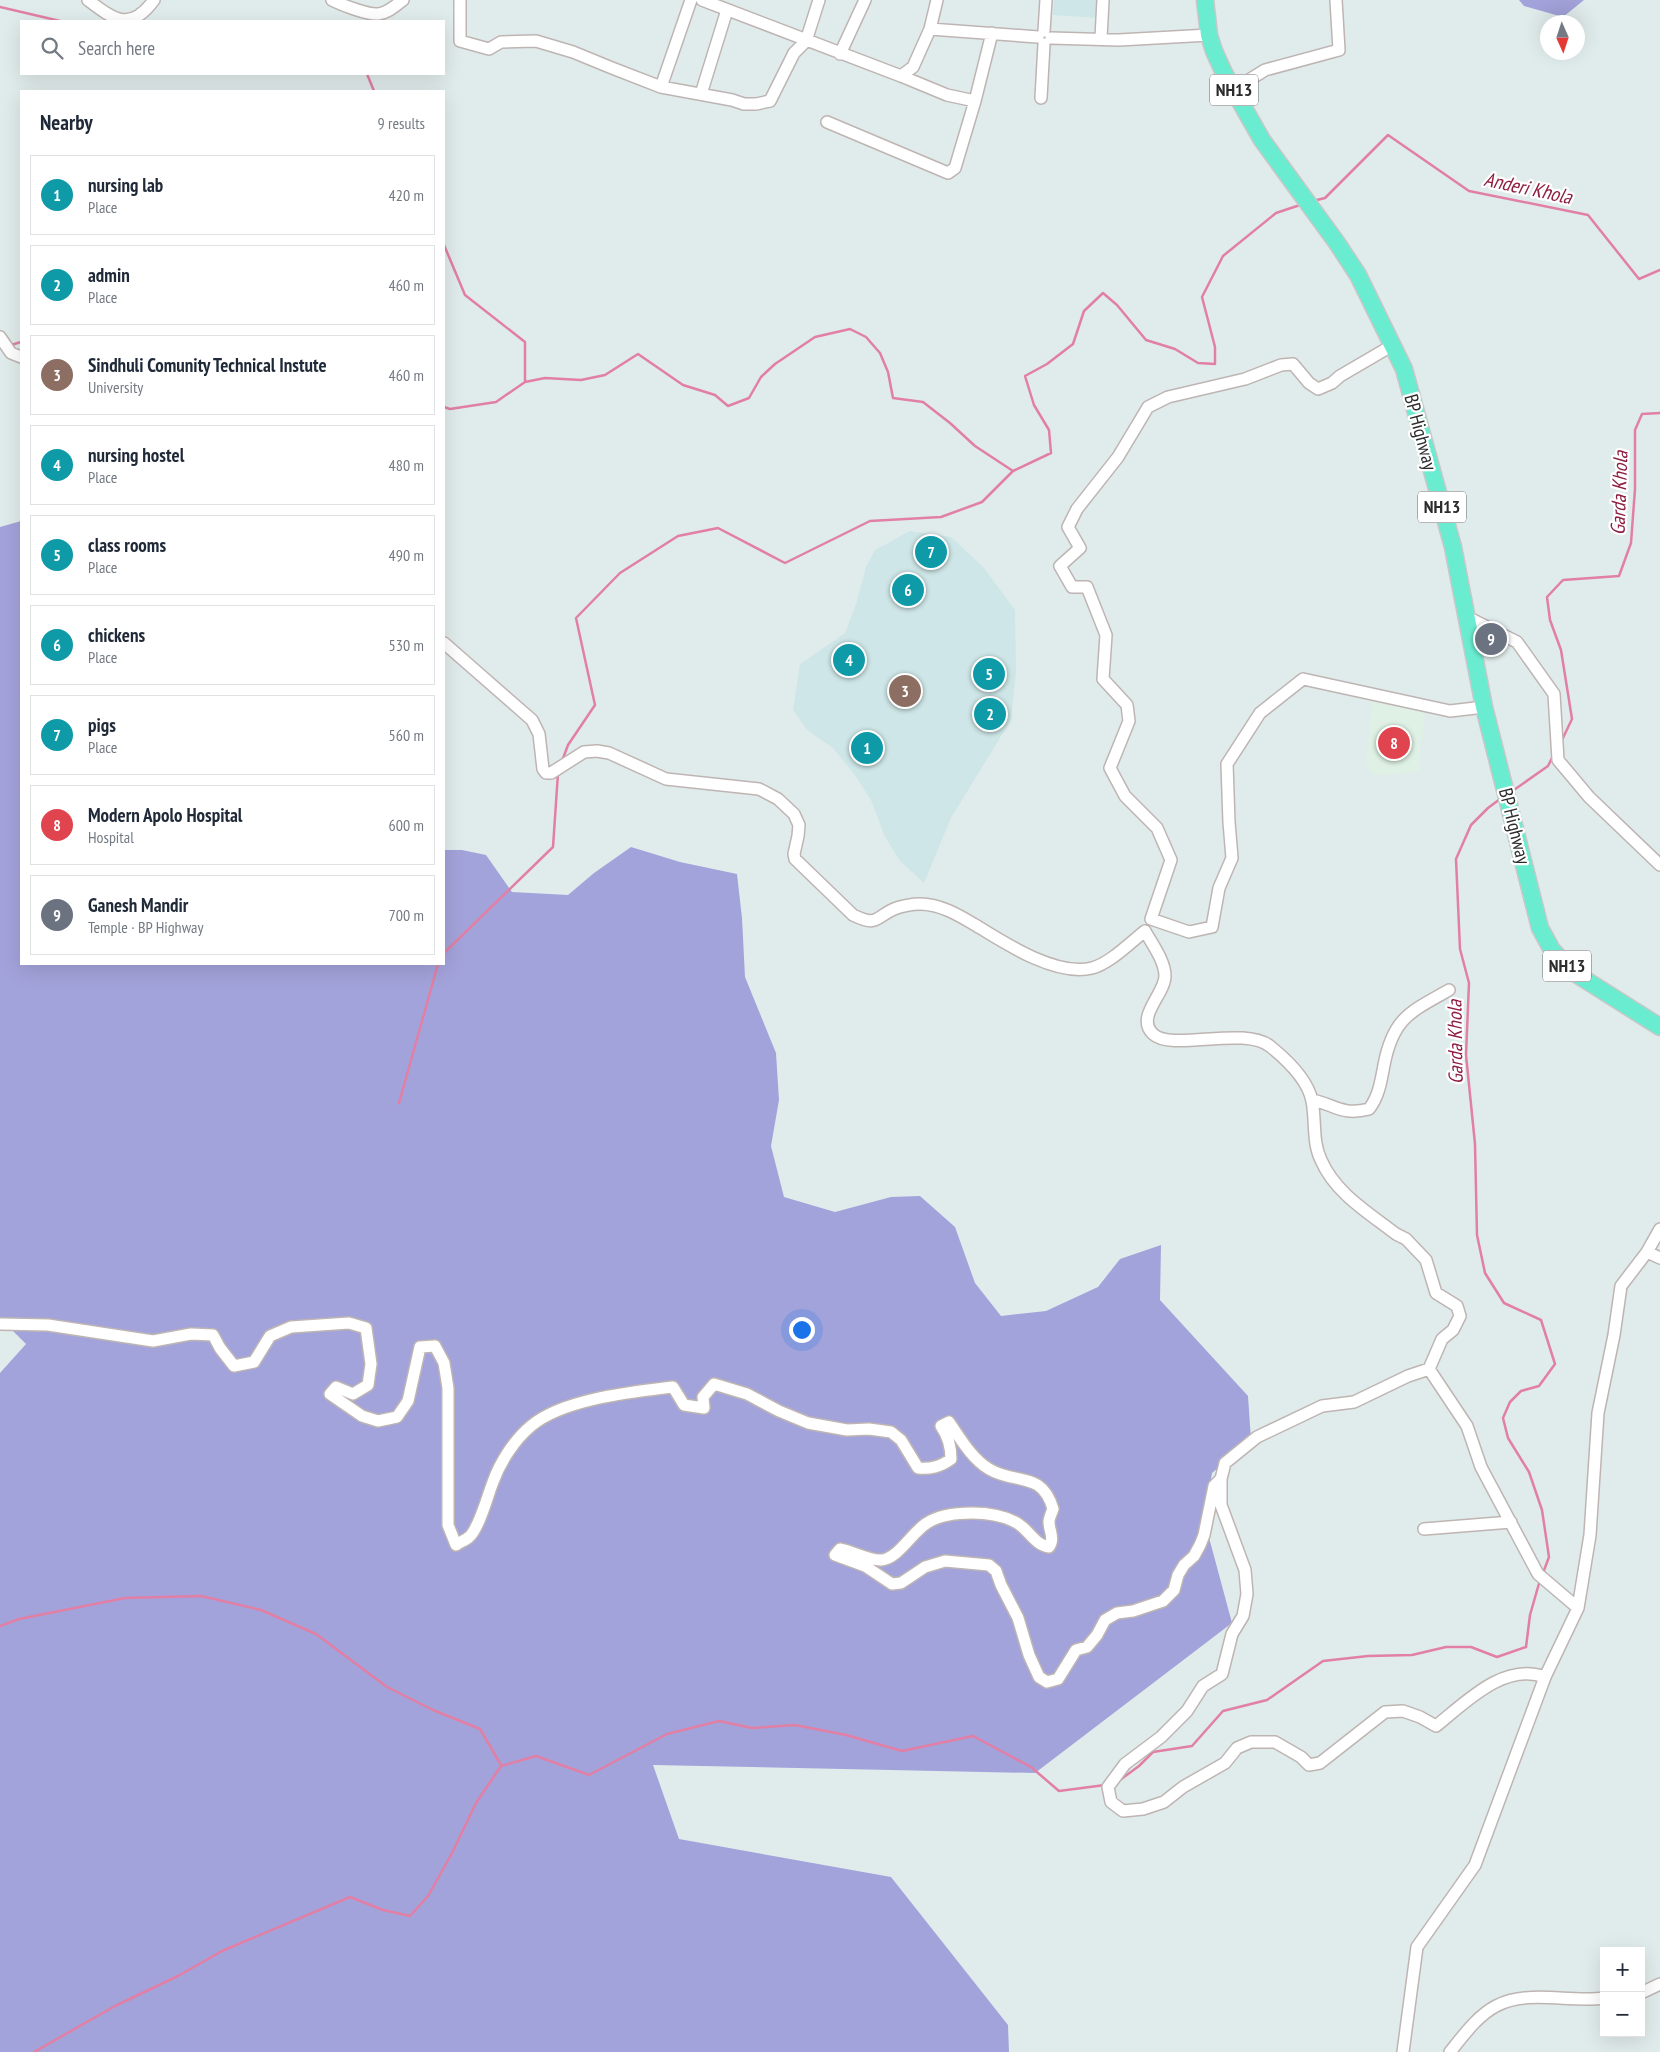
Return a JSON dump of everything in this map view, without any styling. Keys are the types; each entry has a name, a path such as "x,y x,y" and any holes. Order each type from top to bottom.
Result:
{"highway":[{"name":"BP Highway","path":"1205,0 1209,35 1214,51 1234,90 1262,140 1358,275 1404,369 1453,547 1484,706 1540,928 1552,950 1573,972 1660,1027"}],"street":[{"path":"88,0 118,20 132,19 149,7 154,0"},
{"path":"332,0 352,9 377,14 388,11 403,0"},
{"path":"460,0 460,41 490,49 501,42 536,41 573,52 661,87 732,100 744,104 770,101 794,53 806,41 819,0"},
{"path":"661,87 691,0"},
{"path":"702,0 901,76 947,96 975,101"},
{"path":"840,54 865,0"},
{"path":"901,76 913,67 930,29 937,0"},
{"path":"1041,98 1046,0"},
{"path":"1101,38 1103,0"},
{"path":"1234,90 1265,70 1339,50 1336,0"},
{"path":"701,94 727,10"},
{"path":"930,29 1044,38 1101,38 1119,40 1209,35"},
{"path":"827,122 948,173 955,168 975,101 992,33"},
{"path":"0,337 11,353 20,358"},
{"path":"445,644 532,720 539,734 543,769 546,773 551,773 584,752 597,751 609,753 666,779 759,788 778,799 794,814 798,825 798,836 794,854 796,859 853,915 864,920 874,921 894,909 921,904 954,912 988,933 1049,965 1076,970 1094,968 1114,956 1145,931 1152,919 1171,860 1157,828 1125,796 1110,768 1130,721 1127,705 1103,679 1106,635 1087,587 1072,587 1060,566 1080,548 1068,527 1077,509 1118,457 1148,407 1168,397 1245,379 1281,365 1293,364 1309,383 1318,390 1393,345"},
{"path":"1467,617 1517,642 1554,694 1558,760 1588,797 1660,864"},
{"path":"1152,919 1189,932 1212,927 1219,888 1232,858 1227,764 1260,712 1303,679 1450,711 1484,706"},
{"path":"1145,931 1166,974 1164,987 1148,1012 1147,1024 1153,1034 1161,1038 1179,1040 1247,1038 1269,1045 1288,1062 1305,1086 1312,1100 1314,1128 1320,1160 1339,1189 1396,1234 1406,1239 1426,1260 1436,1292 1457,1306 1460,1316 1453,1330 1442,1339 1429,1369 1408,1376 1354,1402 1322,1406 1258,1436 1225,1464 1221,1479 1221,1505 1245,1570 1247,1594 1243,1616 1232,1634 1222,1674 1203,1686 1186,1711 1161,1737 1124,1764 1108,1787 1111,1802 1123,1811 1143,1809 1164,1802 1183,1787 1225,1763 1237,1748 1251,1742 1275,1742 1301,1757 1309,1765 1320,1763 1385,1712 1403,1711 1420,1717 1436,1726 1497,1681 1518,1673 1534,1673 1545,1677"},
{"path":"1312,1100 1326,1103 1348,1112 1369,1109 1380,1087 1389,1041 1399,1024 1411,1011 1449,990"},
{"path":"1403,2052 1417,1947 1475,1865 1545,1677 1578,1608 1590,1535 1598,1413 1614,1336 1621,1286 1647,1252 1660,1230"},
{"path":"1647,1252 1660,1258"},
{"path":"0,1324 48,1325 153,1341 191,1334 213,1335 234,1366 254,1362 270,1336 291,1327 349,1323 366,1328 371,1364 368,1385 353,1394 336,1387 330,1394 362,1416 378,1421 397,1417 408,1401 420,1347 435,1346 444,1364 448,1388 448,1525 456,1545 470,1537 487,1502 493,1481 511,1450 532,1425 560,1409 619,1394 673,1387 684,1405 704,1408 703,1397 714,1384 747,1394 779,1411 808,1423 847,1430 869,1429 891,1432 901,1440 918,1468 930,1469 943,1465 951,1459 951,1448 941,1426 949,1422 970,1451 989,1470 1032,1482 1045,1490 1054,1509 1049,1522 1052,1543 1049,1547 1042,1546 1017,1523 996,1514 972,1513 952,1514 929,1522 911,1536 892,1557 880,1561 840,1549 836,1555 865,1566 892,1584 901,1583 925,1566 945,1561 989,1565 996,1571 1018,1618 1029,1655 1039,1677 1047,1682 1058,1679 1076,1650 1087,1647 1106,1620 1117,1613 1133,1611 1163,1601 1174,1590 1178,1575 1184,1565 1194,1556 1204,1535 1214,1486 1221,1479"},
{"path":"1429,1369 1467,1426 1481,1468 1512,1522 1538,1574 1578,1608"},
{"path":"1424,1529 1512,1522"},
{"path":"1643,1992 1660,1984"},
{"path":"1450,2052 1480,2018 1497,2006 1520,1999 1600,1998"}],"shaded area":[{"path":"1054,0 1098,0 1097,18 1053,15"},
{"path":"1519,0 1584,0 1565,15 1556,15 1524,6"},
{"path":"20,521 20,965 445,965 445,850 462,850 486,855 512,892 568,895 594,873 631,847 680,862 737,874 742,918 745,977 776,1053 779,1100 771,1146 784,1197 835,1212 891,1197 920,1196 955,1227 975,1283 1001,1316 1046,1311 1098,1287 1120,1259 1161,1245 1160,1300 1248,1396 1251,1440 1212,1473 1204,1519 1232,1623 1035,1773 653,1765 679,1839 891,1877 1008,2025 1009,2052 0,2052 0,1373 26,1344 0,1318 0,527"},
{"path":"910,531 951,537 984,568 1015,610 1016,672 1011,720 951,818 924,883 900,861 885,837 871,800 854,774 833,748 807,730 793,710 800,664 845,633 857,601 866,567 875,550"},
{"path":"1372,702 1424,712 1423,739 1420,739 1420,772 1374,775 1366,763"}],"waterway":[{"path":"0,7 56,20"},
{"path":"367,75 374,90"},
{"name":"Anderi Khola","path":"1313,201 1325,198 1388,135 1469,191 1588,215 1639,279 1660,270"},
{"path":"562,761 568,745 595,705 576,618 620,573 678,536 718,528 785,563 870,521 941,517 982,502 1013,471 1051,453 1049,430 1034,405 1025,376 1047,364 1073,344 1084,311 1103,293 1117,305 1146,340 1175,349 1198,363 1215,364 1215,347 1202,297 1223,256 1276,213 1303,204"},
{"path":"445,247 465,295 525,342 525,382 545,378 581,380 605,375 638,354 683,385 715,395 728,406 749,398 761,377 775,364 815,337 850,329 866,337 880,353 888,372 893,398 923,402 975,446 1013,471"},
{"path":"11,345 20,342"},
{"path":"445,407 450,409 496,402 525,382"},
{"name":"Garda Khola","path":"1562,740 1572,719 1561,650 1550,620 1547,597 1563,580 1619,576 1631,543 1635,489 1635,430 1642,414 1660,413"},
{"name":"Garda Khola","path":"1511,792 1548,766 1553,756"},
{"path":"445,952 553,847 558,773"},
{"name":"Garda Khola","path":"1500,799 1471,825 1456,859 1460,949 1469,983 1466,1055 1475,1144 1477,1235 1485,1273 1504,1303 1541,1320 1555,1364 1539,1386 1521,1391 1510,1402 1503,1418 1508,1438 1529,1472 1542,1510 1549,1557 1543,1573"},
{"path":"399,1103 438,965"},
{"path":"1120,1780 1139,1766 1153,1752 1192,1746 1223,1711 1267,1700 1323,1661 1368,1656 1412,1655 1446,1647 1471,1647 1497,1657 1526,1647 1530,1615 1540,1580"},
{"path":"0,1626 19,1619 125,1598 201,1596 261,1610 316,1634 387,1687 433,1710 480,1729 501,1765"},
{"path":"34,2052 115,2006 178,1976 222,1951 350,1897 383,1910 410,1916 428,1896 452,1853 476,1803 501,1766 536,1756 589,1775 667,1734 719,1721 752,1728 795,1725 846,1735 902,1751 973,1736 1031,1767 1059,1791 1105,1785"}],"place":[{"name":"pigs","path":"931,552"},
{"name":"chickens","path":"908,590"},
{"name":"Ganesh Mandir","path":"1491,639"},
{"name":"nursing hostel","path":"849,660"},
{"name":"class rooms","path":"989,674"},
{"name":"Sindhuli Comunity Technical Instute","path":"905,691"},
{"name":"admin","path":"990,714"},
{"name":"Modern Apolo Hospital","path":"1394,743"},
{"name":"nursing lab","path":"867,748"}]}
